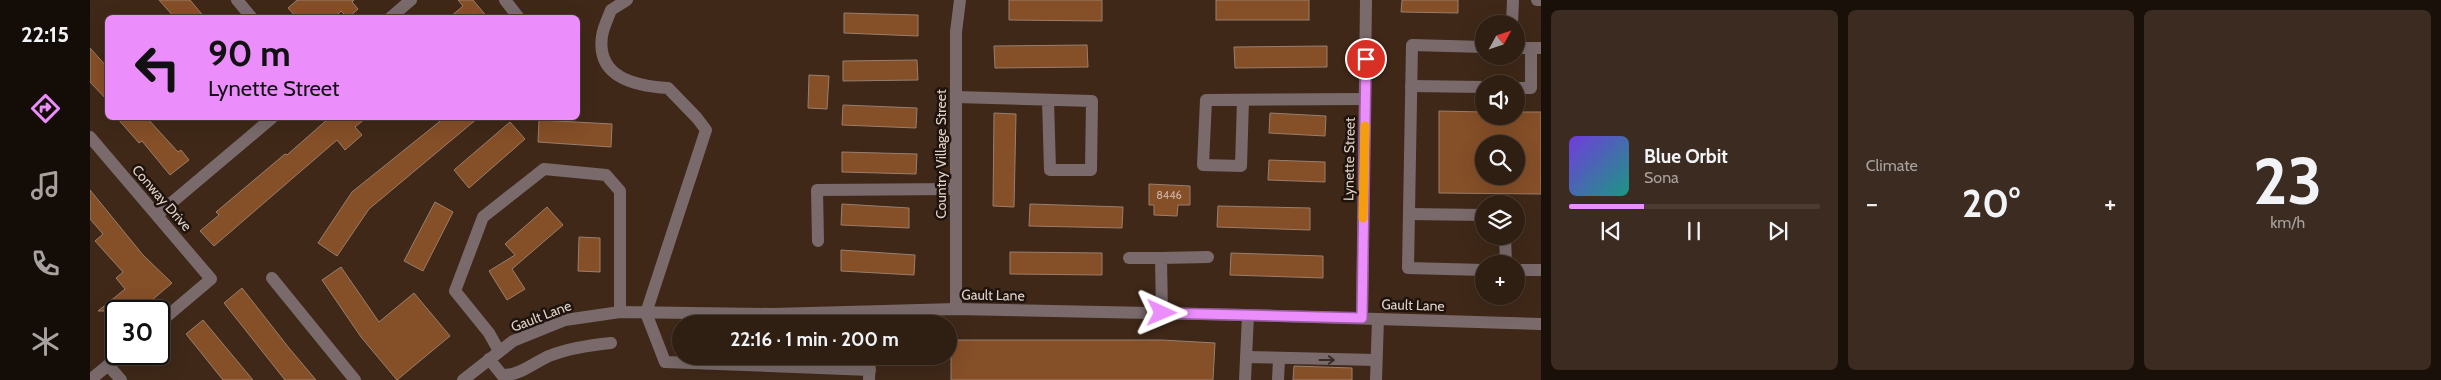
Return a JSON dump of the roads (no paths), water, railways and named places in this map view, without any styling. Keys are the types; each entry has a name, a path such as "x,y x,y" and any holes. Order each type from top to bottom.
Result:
{"street":[{"path":"237,0 250,15"},
{"path":"394,15 411,0"},
{"path":"505,0 517,15"},
{"path":"627,0 610,10 602,36 604,59 621,79 653,87 668,88 698,118 706,130 646,313 664,362 870,375"},
{"name":"Country Village Street","path":"956,309 956,32 960,0"},
{"name":"Lynette Street","path":"1362,318 1366,0"},
{"path":"1512,15 1513,0"},
{"path":"1475,47 1412,45 1408,268 1475,270"},
{"path":"1525,88 1531,88 1536,48"},
{"path":"1411,86 1475,87"},
{"path":"956,97 1092,101 1091,170 1050,170 1048,100"},
{"path":"1243,100 1241,166 1203,165 1206,100 1365,99"},
{"path":"157,215 270,120"},
{"name":"Conway Drive","path":"90,137 211,279 170,314"},
{"path":"499,351 488,333 456,291 483,217 544,170 606,175 620,191 620,312"},
{"path":"818,241 817,190 956,189"},
{"path":"1409,214 1475,215"},
{"path":"1129,258 1208,257"},
{"path":"1161,258 1162,313"},
{"path":"1525,270 1541,270"},
{"path":"272,278 355,380"},
{"name":"Gault Lane","path":"899,315 956,309 1248,314 1541,324"},
{"name":"Gault Lane","path":"463,380 513,341 565,320 620,312 736,315"},
{"path":"1245,380 1248,314"},
{"path":"1376,380 1378,319"},
{"path":"489,359 502,375 511,376 549,356 577,347 611,342"},
{"path":"1246,357 1376,360"},
{"path":"1278,380 1279,359"},
{"path":"90,380 108,365 121,380"}]}
